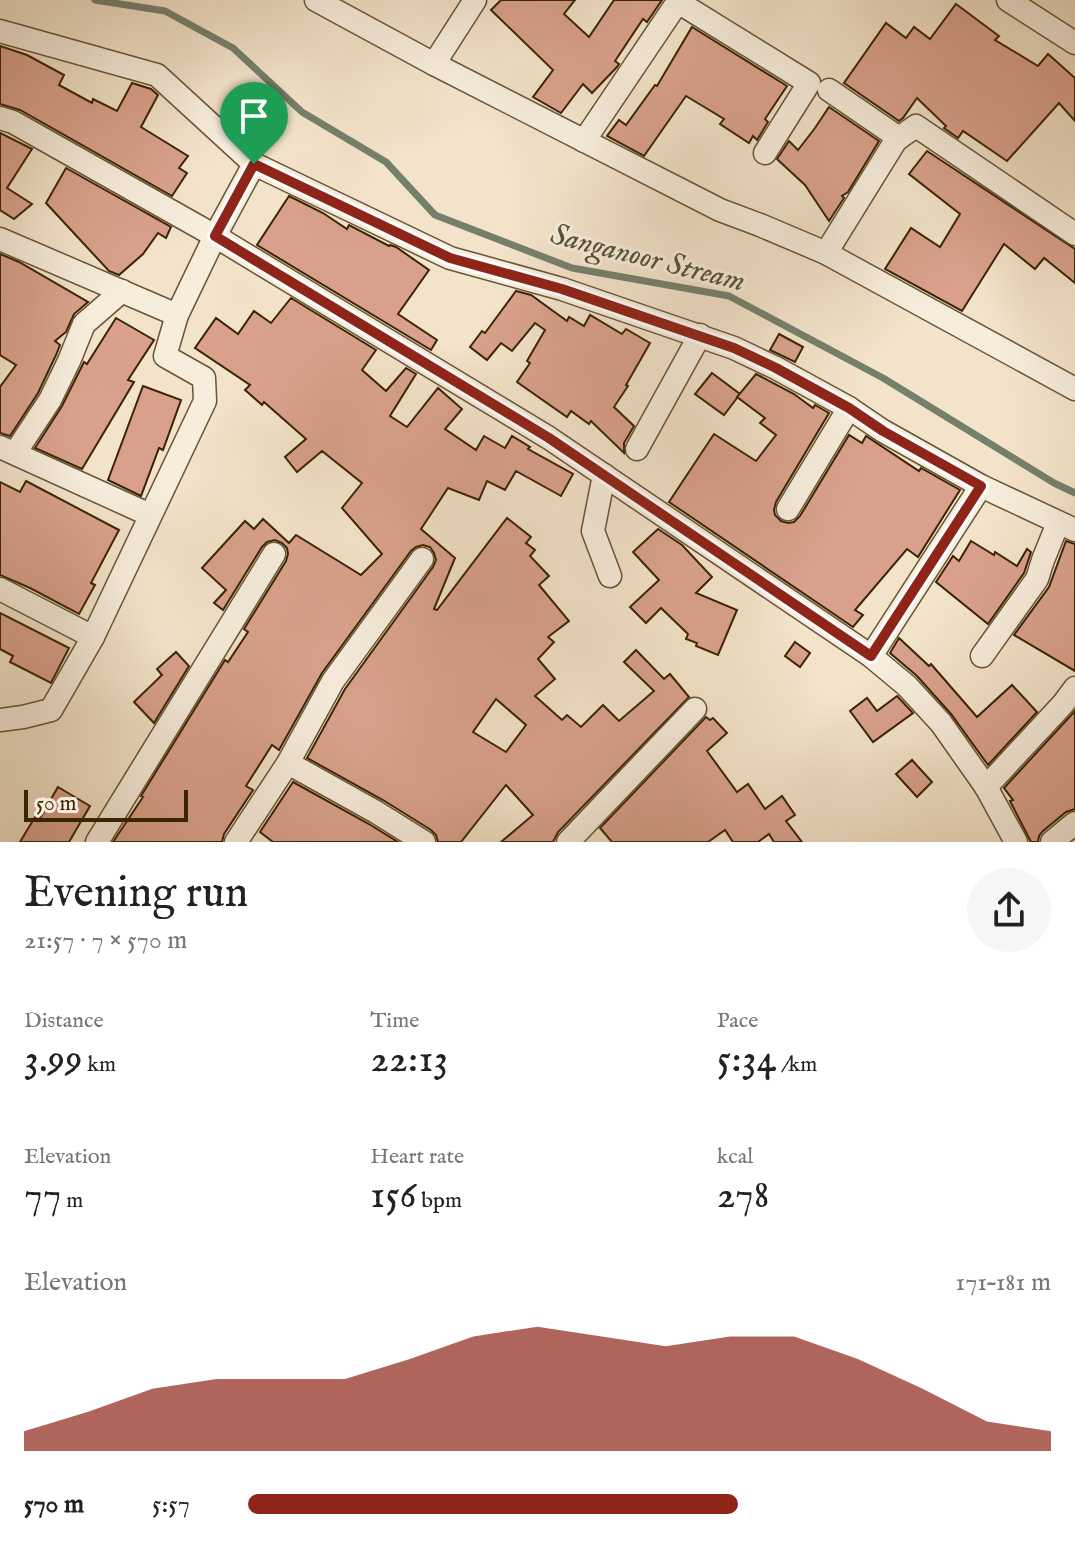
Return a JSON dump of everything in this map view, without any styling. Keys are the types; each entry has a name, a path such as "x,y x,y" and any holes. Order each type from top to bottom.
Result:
{"street":[{"path":"316,0 720,210 826,253 1075,389"},
{"path":"434,64 475,0"},
{"path":"1008,0 1075,43"},
{"path":"584,141 678,1 809,83 765,153"},
{"path":"0,31 157,75 254,164 450,258 562,289 734,348 849,408 883,431 981,486 1067,526 1043,560 1037,579 982,656"},
{"path":"829,90 899,138"},
{"path":"0,118 13,122 215,236 549,438 871,656 907,686 941,723 986,787 1009,839"},
{"path":"826,253 896,140 916,126 1075,234"},
{"path":"0,720 51,710 93,637 205,401 204,378 165,356 177,315 254,164"},
{"path":"0,239 177,315"},
{"path":"122,291 84,324 50,400 7,450 150,515"},
{"path":"637,449 700,335"},
{"path":"788,509 849,408"},
{"path":"604,475 593,531 610,576"},
{"path":"871,656 981,486"},
{"path":"97,842 274,554"},
{"path":"236,842 288,763 333,681 422,559"},
{"path":"0,589 93,637"},
{"path":"986,787 1075,688"},
{"path":"568,842 695,709"},
{"path":"288,763 424,842"},
{"path":"1052,842 1075,823"}],"building":[{"path":"501,0 575,0 564,14 589,37 614,0 662,0 647,22 643,19 615,61 619,64 617,67 592,93 583,84 561,113 533,97 553,70 491,10"},
{"path":"956,4 999,36 995,40 1038,66 1048,54 1075,78 1075,121 1059,103 1007,161 963,131 958,138 944,128 946,126 917,98 899,121 844,83 886,23 906,38 914,27 930,39"},
{"path":"692,27 787,86 765,119 768,122 757,140 753,136 749,143 720,124 724,119 686,96 644,156 607,136 619,120 626,125 657,86"},
{"path":"0,46 27,55 64,75 59,85 92,103 93,99 117,111 132,83 151,89 158,95 141,127 188,156 179,168 187,173 172,196 20,110 0,104"},
{"path":"829,107 879,141 829,221 805,185 777,159 789,141 798,150"},
{"path":"0,133 32,149 7,188 32,204 14,219 0,210"},
{"path":"927,151 1075,249 1075,283 1044,258 1035,269 1004,244 962,311 885,269 911,228 940,247 960,214 909,174"},
{"path":"66,168 171,227 166,238 158,233 143,254 119,275 109,271 46,203"},
{"path":"289,196 347,229 349,225 396,247 429,270 398,314 437,340 431,350 257,245"},
{"path":"0,254 88,302 74,314 66,332 55,341 60,345 38,393 10,436 0,433 0,387 16,365 0,355"},
{"path":"516,291 531,295 567,321 569,317 584,326 590,315 622,334 626,329 650,343 614,407 634,426 624,443 624,453 591,421 589,424 571,411 567,417 517,382 530,363 527,361 545,330 535,323 512,351 501,343 487,360 470,347 482,331 485,333"},
{"path":"291,298 376,350 362,370 386,391 406,368 416,374 390,416 407,427 438,388 462,409 445,429 476,450 484,436 505,448 512,436 530,447 528,449 573,474 561,496 516,471 505,490 487,481 479,500 448,488 421,529 455,558 434,609 437,610 507,518 531,537 526,543 535,550 530,556 549,576 539,585 569,621 548,637 554,642 538,659 555,679 535,696 562,720 567,715 581,727 603,705 619,721 654,691 624,662 636,650 664,679 670,674 689,697 558,832 553,842 501,842 533,815 506,785 461,842 438,842 431,830 307,758 345,689 433,567 436,560 434,553 430,547 423,545 411,551 322,673 279,750 272,745 246,786 253,790 222,842 113,842 225,660 228,662 248,632 244,629 286,561 287,548 282,543 275,540 267,542 223,610 214,603 226,590 202,568 245,521 254,529 263,519 289,543 296,535 361,575 382,554 342,508 362,483 322,451 297,472 285,457 306,439 264,402 262,405 245,390 250,385 195,348 216,318 238,334 254,311 271,323","holes":["496,699 526,725 506,752 473,732"]},
{"path":"116,318 154,340 128,380 134,382 82,469 35,448 62,406 84,362 87,364"},
{"path":"779,334 803,347 795,362 770,350"},
{"path":"712,373 740,394 724,415 695,394"},
{"path":"756,374 813,408 815,405 829,413 776,502 775,515 781,521 794,522 800,516 849,435 862,443 866,436 919,471 921,468 960,490 918,557 907,549 855,610 863,615 853,627 669,502 714,434 756,461 776,435 760,423 765,418 737,397"},
{"path":"143,386 181,400 163,450 159,448 141,496 108,480"},
{"path":"26,481 119,530 91,583 95,585 79,614 0,575 0,482 20,492"},
{"path":"658,529 682,545 712,577 696,593 737,610 718,655 686,639 688,634 661,608 646,623 630,607 659,580 633,552"},
{"path":"971,541 1017,566 1027,549 1031,552 1024,573 988,624 936,582 953,556 959,561"},
{"path":"1066,541 1075,544 1075,671 1014,635 1049,587"},
{"path":"0,613 69,648 51,683 10,662 13,656 0,649"},
{"path":"899,638 929,666 931,664 977,717 1012,685 1037,712 988,765 951,714 917,676 890,653"},
{"path":"795,642 810,653 800,667 785,656"},
{"path":"176,652 189,666 154,723 134,702 162,675 157,669"},
{"path":"897,696 913,713 873,742 850,711 867,698 877,711"},
{"path":"1075,711 1075,809 1066,812 1043,831 1038,842 1031,842 1010,801 1013,800 1004,788"},
{"path":"706,717 710,720 713,718 727,733 707,751 737,792 748,784 765,809 782,796 795,815 786,821 802,842 774,842 769,834 758,842 733,842 725,830 708,842 612,842 600,828"},
{"path":"912,760 932,782 917,797 896,774"},
{"path":"293,782 398,842 273,842 260,832"},
{"path":"58,787 90,806 69,842 20,842 35,817 39,820"}],"waterway":[{"name":"Sanganoor Stream","path":"95,0 165,11 233,48 302,112 386,162 435,215 572,268 729,296 883,378 1075,493"}],"route":[{"path":"254,164 450,258 562,289 734,348 849,408 883,431 981,486 871,656 549,438 215,236 254,164"}]}
